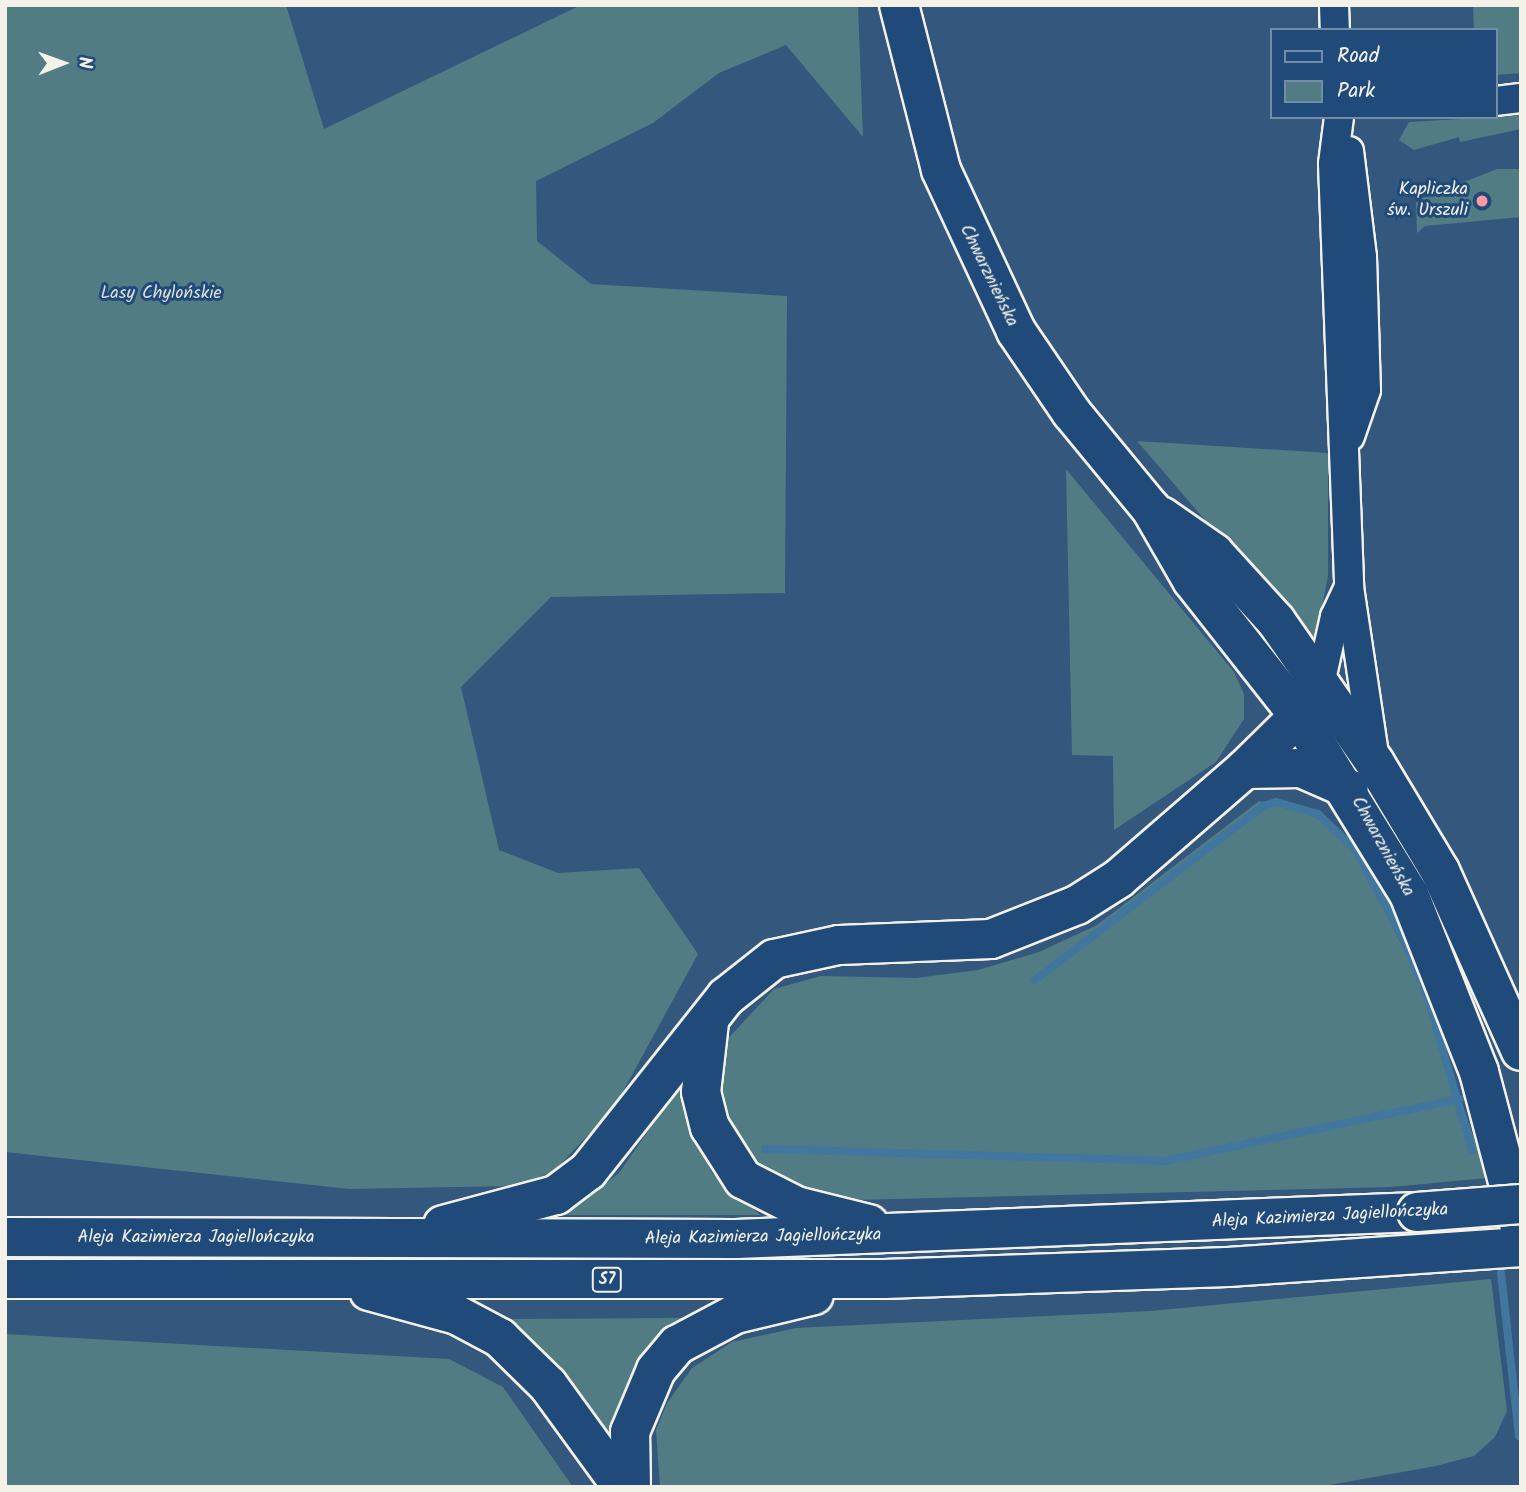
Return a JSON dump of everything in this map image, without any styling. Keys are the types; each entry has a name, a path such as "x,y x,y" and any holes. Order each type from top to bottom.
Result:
{"main road":[{"name":"Chwarznieńska","path":"899,5 923,115 976,257 1039,369 1151,509 1192,580 1299,716 1362,776 1445,881 1521,1051"},
{"name":"Chwarznieńska","path":"1151,509 1214,553 1276,621 1320,684 1362,776 1450,990 1493,1118 1521,1231"},
{"path":"380,1240 556,1195 616,1143 742,979 774,959 839,945 958,943 1035,926 1118,879 1245,769 1299,716 1320,684"},
{"path":"1245,769 1301,768 1362,776"},
{"path":"709,1022 701,1092 722,1153 743,1179 796,1206 911,1236"},
{"name":"Aleja Kazimierza Jagiellończyka","path":"5,1237 380,1240 911,1236 1417,1212 1521,1204"},
{"name":"S7","path":"5,1279 884,1279 1427,1254 1521,1247"},
{"path":"330,1279 457,1315 500,1338 548,1385 622,1487"},
{"path":"631,1487 630,1432 656,1370 677,1345 735,1314 884,1279"}],"street":[{"path":"1335,5 1335,28"},
{"path":"1498,101 1521,98"},
{"name":"Chwarznieńska","path":"1339,119 1333,164 1348,442 1349,587 1362,776"},
{"name":"Chwarznieńska","path":"1320,684 1335,617 1349,587"}],"green space":[{"name":"Lasy Chylońskie","path":"5,5 286,5 324,129 581,5 858,5 863,137 786,45 719,73 653,123 536,181 537,241 591,284 787,296 785,593 551,597 461,687 499,850 558,873 639,868 698,954 614,1108 553,1172 515,1186 350,1189 5,1152"},
{"path":"1473,5 1521,5 1521,73 1498,75 1498,28 1474,28"},
{"path":"1521,109 1521,129 1460,142 1459,137 1414,150 1399,140 1409,122 1498,119 1498,111"},
{"path":"1497,169 1521,169 1521,217 1425,226 1417,233 1416,203"},
{"path":"1137,441 1328,453 1328,576 1314,647"},
{"path":"1066,469 1234,672 1244,694 1244,719 1216,762 1114,830 1113,756 1072,755"},
{"path":"1259,801 1316,816 1358,857 1426,994 1487,1178 1391,1187 853,1200 797,1193 761,1176 729,1137 716,1097 722,1045 774,989 821,976 916,978 978,970 1039,952 1097,925"},
{"path":"691,1069 696,1140 712,1173 760,1215 566,1215 619,1173"},
{"path":"1491,1279 1507,1411 1495,1437 1474,1456 1436,1466 1318,1487 660,1487 656,1430 667,1403 692,1368 732,1342 796,1328 1150,1311"},
{"path":"687,1318 613,1449 503,1319"},
{"path":"5,1334 449,1359 503,1387 573,1487 5,1487"}],"waterway":[{"path":"1035,980 1263,806 1276,802 1318,814 1355,849 1402,936 1426,992 1472,1150"},
{"path":"765,1149 1165,1161 1460,1099"},
{"path":"1501,1273 1519,1436"}],"place":[{"name":"Kapliczka św. Urszuli","path":"1482,201"}]}
